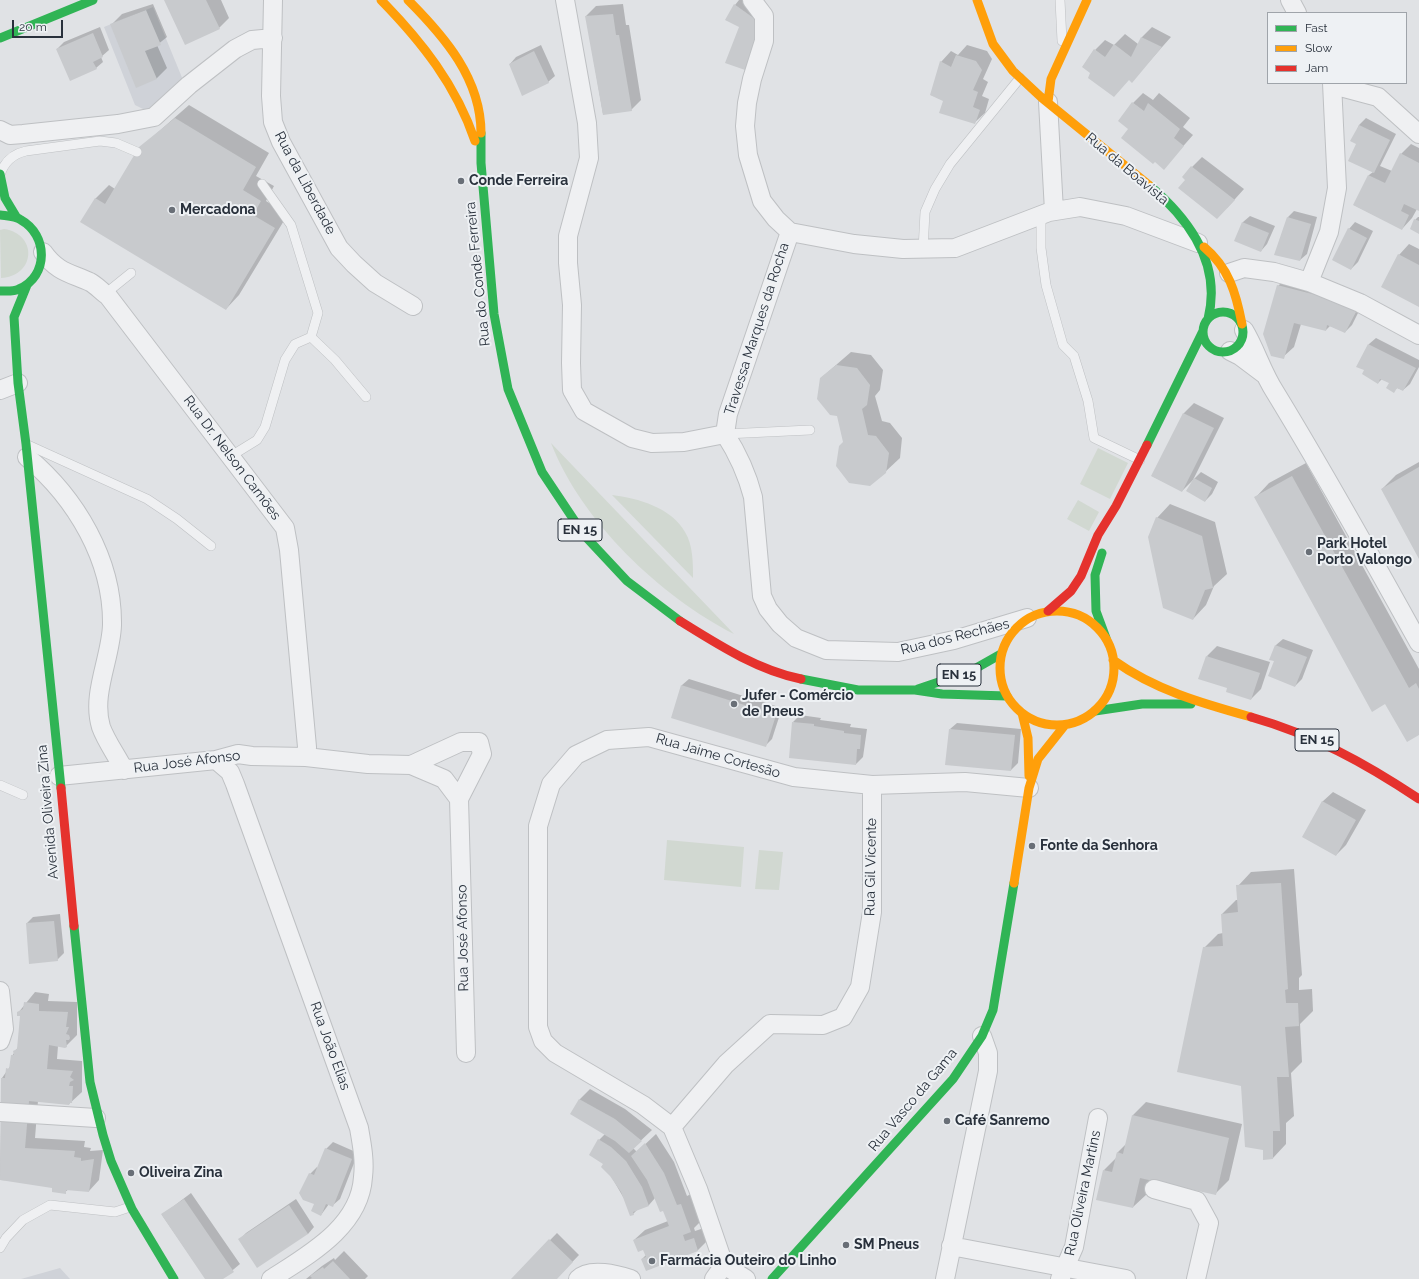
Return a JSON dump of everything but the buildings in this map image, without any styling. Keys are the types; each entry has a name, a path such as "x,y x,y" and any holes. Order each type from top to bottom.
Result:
{"street":[{"path":"0,38 93,0"},
{"name":"Rua da Liberdade","path":"273,0 271,96 273,122 281,142 339,248 354,264 376,283 413,306"},
{"name":"Rua do Conde Ferreira","path":"381,0 403,21 438,63 471,128 481,163"},
{"name":"Travessa Marques da Rocha","path":"565,0 587,123 589,158 568,236 568,263 572,305 570,363 572,390 584,411 632,438 652,443 684,442 725,434 728,414 790,232"},
{"path":"752,0 764,16 764,41 752,79 747,103 745,126 748,155 762,201 776,220 790,232 854,244 923,250 955,248 1048,213 1080,207 1126,216 1198,243"},
{"name":"Rua da Boavista","path":"977,0 998,55 1020,78 1160,195 1185,222 1198,243 1208,264 1212,280 1214,297 1208,319"},
{"path":"1048,213 1048,102 1051,79 1087,0"},
{"path":"1290,0 1296,12"},
{"name":"Rua do Conde Ferreira","path":"404,1 427,19 450,48 467,74 477,100 481,126 481,163 494,314 508,389 542,472 584,535 627,581 674,617 726,650 788,676 858,690 915,690 942,694 1007,696"},
{"path":"0,130 10,135 22,134 118,124 154,117 189,85 234,49 252,40 272,38"},
{"path":"1310,282 1329,232 1336,188 1332,84 1378,97 1419,134"},
{"name":"Avenida Oliveira Zina","path":"0,178 7,205 17,218"},
{"name":"Avenida Oliveira Zina","path":"0,216 17,218 25,221 35,229 41,240 43,252 42,265 31,280 14,317 14,325 18,383 27,451 90,1082 96,1118 103,1141 130,1207 156,1254 174,1279"},
{"name":"Rua da Boavista","path":"1198,243 1231,267"},
{"name":"Rua Dr. Nelson Camões","path":"43,252 62,272 92,283 104,294 231,456 285,528 289,550 299,647 307,747 306,757"},
{"path":"1231,267 1274,272 1310,282 1360,303 1419,335"},
{"path":"1214,297 1217,285 1231,267"},
{"path":"1208,356 1224,351 1240,343 1243,327 1231,267"},
{"path":"1237,300 1239,290 1243,284 1250,276 1263,270"},
{"name":"Rua Dr. Nelson Camões","path":"31,280 49,273 60,273 73,276"},
{"path":"0,291 15,290 31,280"},
{"name":"Avenida Oliveira Zina","path":"5,311 14,325"},
{"path":"1048,611 1071,591 1081,576 1098,535 1116,506 1140,460 1208,319 1213,314 1226,312 1233,314 1243,327 1254,347 1264,375 1308,444 1419,643"},
{"path":"1203,331 1207,344 1240,356 1264,375"},
{"path":"1174,391 1184,377 1198,363"},
{"path":"0,390 18,383"},
{"name":"Rua dos Rechães","path":"725,434 736,450 753,497 762,596 768,609 780,624 796,638 826,650 898,652 954,640 1027,618"},
{"path":"27,451 82,520 98,550 109,590 112,625 99,702 101,727 124,770"},
{"path":"1106,638 1099,629 1081,616 1060,611 1048,611 1027,618 1010,633 1001,654 1000,676 1007,696 1022,714 1042,723 1065,725 1086,717 1095,711 1102,702 1112,682 1113,660 1106,638 1096,611 1095,575 1107,540 1116,506"},
{"name":"Rua do Conde Ferreira","path":"915,690 971,671 1001,654"},
{"name":"EN 15","path":"1113,660 1130,673 1146,682 1204,704 1278,725 1315,739 1386,777 1419,799"},
{"name":"EN 15","path":"1095,711 1144,704 1204,704"},
{"name":"Rua Vasco da Gama","path":"1022,714 1028,738 1029,788"},
{"name":"Rua Vasco da Gama","path":"772,1279 953,1079 982,1036 992,1010 1001,970 1029,788 1038,759 1065,725"},
{"name":"Rua Jaime Cortesão","path":"672,1127 643,1105 555,1053 543,1041 538,1028 538,826 551,784 576,755 607,740 649,737 794,777 872,785 965,782 1029,788"},
{"name":"Rua José Afonso","path":"411,765 461,742 479,742 482,754 459,799 466,1053"},
{"name":"Rua José Afonso","path":"59,776 216,760 238,754 252,756 306,757 368,764 411,765 444,778 459,799"},
{"path":"235,784 236,775 252,756"},
{"name":"Rua João Elias","path":"216,760 230,772 235,784 359,1128 364,1159 363,1179 357,1201 348,1218 321,1246 271,1279"},
{"name":"Rua Gil Vicente","path":"672,1127 726,1064 770,1024 823,1026 843,1017 860,987 872,912 872,785"},
{"path":"0,991 4,1029 0,1041"},
{"path":"945,1279 988,1071 988,1052 982,1036"},
{"path":"0,1112 96,1118"},
{"name":"Rua Oliveira Martins","path":"1063,1273 1074,1247 1098,1118"},
{"path":"672,1127 698,1189 719,1272 746,1279"},
{"path":"1154,1189 1197,1201 1209,1223 1196,1279"},
{"path":"951,1246 1063,1273 1126,1279"},
{"path":"578,1279 582,1275 608,1273 631,1279"}],"lane":[{"path":"1060,0 1063,54"},
{"path":"923,250 925,212 934,189 950,164 1020,78"},
{"path":"0,178 3,166 19,153 26,151 100,141 116,143 137,152"},
{"path":"231,456 257,440 261,434 271,412 285,360 296,344 311,337 318,312 291,225 262,184"},
{"path":"1048,213 1041,248 1046,285 1062,345 1074,356 1088,401 1094,438 1140,460"},
{"path":"104,294 131,273"},
{"path":"311,337 335,360 366,397"},
{"path":"725,434 810,430"},
{"path":"27,451 147,499 177,519 210,546"},
{"path":"0,785 23,795"},
{"path":"0,1248 6,1238 23,1220 50,1205 115,1212 130,1207"}],"shaded area":[{"path":"153,7 183,80 149,112 135,105 104,27"},
{"path":"4,229 15,232 23,238 27,246 28,255 26,263 21,270 13,276 1,278 0,230"},
{"path":"551,443 734,634 679,600 626,554 582,501 564,472"},
{"path":"1098,448 1128,463 1110,499 1080,484"},
{"path":"612,495 622,496 653,506 672,517 679,524 688,537 690,543 693,560 693,578"},
{"path":"1078,500 1099,512 1089,531 1067,519"},
{"path":"667,840 744,847 741,887 664,880"},
{"path":"759,850 783,852 779,890 755,889"},
{"path":"60,1268 70,1279 21,1279"}],"traffic: fast":[{"path":"0,38 93,0"},
{"path":"481,133 481,163 494,314 508,389 542,472 584,535 627,581 680,621"},
{"path":"0,174 5,198 17,218"},
{"path":"1150,186 1178,213 1190,229 1199,245 1206,262 1210,280 1211,299 1208,319"},
{"path":"0,215 17,218 30,227 36,235 40,245 41,255 40,265 36,275 29,283 17,290 0,291"},
{"path":"27,285 14,317 18,383 26,444 61,788"},
{"path":"1219,312 1227,312 1234,315 1240,321 1243,332 1240,343 1234,349 1227,352 1219,352 1212,349 1206,343 1203,336 1203,328 1206,321 1212,315 1219,312"},
{"path":"1147,445 1203,331"},
{"path":"1102,553 1095,575 1096,611 1106,638"},
{"path":"918,689 971,671 1001,654"},
{"path":"801,679 858,690 915,690 942,694 1007,696"},
{"path":"1095,711 1142,704 1191,704"},
{"path":"772,1279 953,1079 982,1036 993,1010 1014,883"},
{"path":"74,926 90,1082 103,1135 111,1161 132,1209 174,1279"}],"traffic: slow":[{"path":"381,0 424,48 436,65 458,101 475,141"},
{"path":"408,0 447,44 468,77 475,95 481,133"},
{"path":"977,0 993,44 1013,71 1042,98 1150,186"},
{"path":"1048,102 1051,79 1087,0"},
{"path":"1204,247 1220,264 1230,282 1237,302 1242,324"},
{"path":"1057,611 1079,615 1097,628 1110,646 1114,668 1110,690 1097,708 1079,721 1057,725 1035,721 1017,708 1004,690 1000,668 1004,646 1017,628 1035,615 1057,611"},
{"path":"1113,660 1145,680 1162,688 1196,701 1251,717"},
{"path":"1022,713 1028,738 1029,776"},
{"path":"1014,883 1029,788 1038,759 1065,725"}],"traffic: jam":[{"path":"1048,611 1071,591 1081,576 1098,535 1116,506 1147,445"},
{"path":"680,621 753,663 785,675 801,679"},
{"path":"1251,717 1318,741 1359,762 1419,799"},
{"path":"61,788 74,926"}],"place":[{"name":"Conde Ferreira","path":"461,181"},
{"name":"Mercadona","path":"172,210"},
{"name":"Park Hotel Porto Valongo","path":"1309,552"},
{"name":"Jufer - Comércio de Pneus","path":"734,704"},
{"name":"Fonte da Senhora","path":"1032,846"},
{"name":"Café Sanremo","path":"947,1121"},
{"name":"Oliveira Zina","path":"131,1173"},
{"name":"SM Pneus","path":"846,1245"},
{"name":"Farmácia Outeiro do Linho","path":"652,1261"}]}
